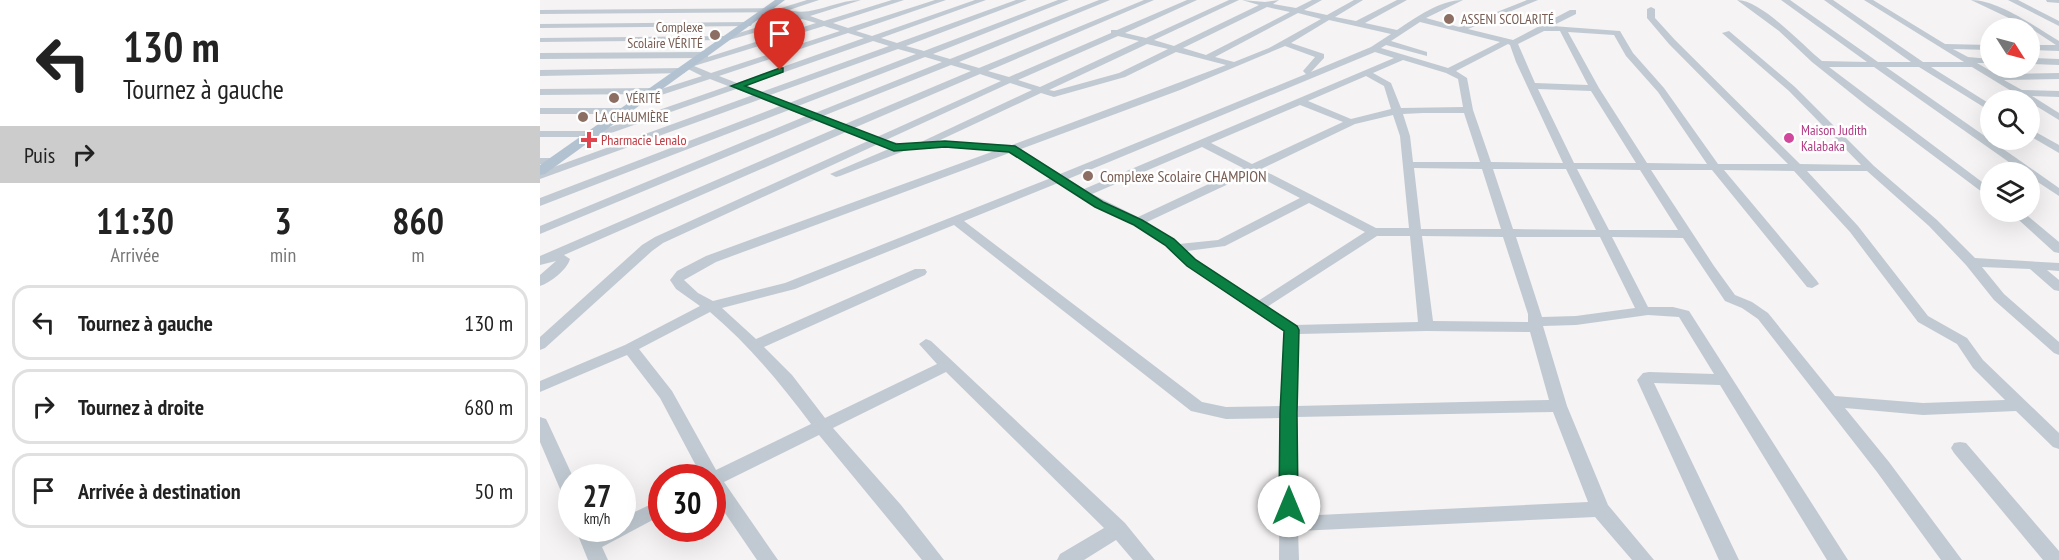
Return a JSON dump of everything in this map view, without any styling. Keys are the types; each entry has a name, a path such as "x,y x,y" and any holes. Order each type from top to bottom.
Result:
{"main road":[{"path":"540,171 768,10 781,5"}],"street":[{"path":"781,5 815,0"},
{"path":"540,40 729,38 857,0"},
{"path":"540,73 686,68 900,0"},
{"path":"643,98 942,0"},
{"path":"540,134 593,134 623,126 983,0 1234,65"},
{"path":"540,176 1023,0"},
{"path":"540,202 1065,0"},
{"path":"540,231 815,116 1106,0"},
{"path":"546,259 1150,0"},
{"path":"540,345 647,248 659,240 876,140 1193,0"},
{"path":"924,144 1234,0"},
{"path":"1246,0 1399,33"},
{"path":"781,5 803,17 1057,94 1122,75 1275,0"},
{"path":"1208,57 1318,0"},
{"path":"934,560 786,379 755,345 711,306 681,286 677,280 682,274 711,259 1234,65 1284,43 1359,0"},
{"path":"1357,24 1403,0"},
{"path":"540,387 630,348 711,306 790,286 956,221 1380,45 1419,19 1459,0"},
{"path":"1460,29 1533,0"},
{"path":"1742,0 1782,29 1820,64 1980,186"},
{"path":"1785,0 2059,193"},
{"path":"1828,0 1920,64 1980,102"},
{"path":"1868,0 1980,69"},
{"path":"1975,0 2014,18"},
{"path":"2012,0 2059,24"},
{"path":"1651,9 1649,13 1651,18 1672,42 1797,167 1854,229 1923,319 1962,341 1978,364 2059,443"},
{"path":"540,12 768,10"},
{"path":"1449,71 1574,12"},
{"path":"1419,19 1511,42"},
{"path":"540,26 748,24"},
{"path":"1539,28 1617,33 1629,54 1661,90 1714,166 1812,284"},
{"path":"1563,29 1594,88 1730,298 1747,305 1763,316 1952,560"},
{"path":"2040,32 2059,33"},
{"path":"1726,33 1792,89 1870,168 1933,223 1971,262 1999,297 2059,350"},
{"path":"2040,34 2059,46"},
{"path":"1511,42 1569,164 1644,312"},
{"path":"1284,43 1321,57 1305,76"},
{"path":"1380,45 1403,57 1449,71 1462,78 1468,110 1509,232 1559,406 1600,509 1644,560"},
{"path":"1380,45 1435,58"},
{"path":"1942,46 1980,47"},
{"path":"2040,47 2059,46"},
{"path":"540,56 705,55"},
{"path":"1083,194 1298,104 1403,57"},
{"path":"1820,64 1920,64 1980,61"},
{"path":"2040,61 2059,62"},
{"path":"686,68 901,148"},
{"path":"1368,74 1388,85 1405,136 1426,326"},
{"path":"2040,76 2059,76"},
{"path":"1994,78 2015,90"},
{"path":"1532,87 1594,88"},
{"path":"540,92 654,91"},
{"path":"1264,93 1351,122"},
{"path":"2040,94 2059,94"},
{"path":"2040,104 2057,114"},
{"path":"1138,222 1351,122 1375,113 1395,110 1468,110"},
{"path":"540,111 625,111"},
{"path":"2040,138 2059,150"},
{"path":"1203,143 1374,232"},
{"path":"836,174 901,148 924,144 1012,148 1099,204 1138,222 1176,248 1192,263 1292,330 1536,324 1580,321 1614,314 1644,312 1684,314 1838,560"},
{"path":"540,161 554,161"},
{"path":"1407,165 1569,164 1870,168"},
{"path":"1176,248 1221,243 1310,198"},
{"path":"956,221 1197,407 1226,413 1288,413 1559,406"},
{"path":"2028,222 2059,249"},
{"path":"1259,306 1374,232 1416,230 1687,234"},
{"path":"540,282 562,264 563,259 546,259"},
{"path":"1971,262 2059,267"},
{"path":"2033,265 2059,287"},
{"path":"755,345 920,272"},
{"path":"1289,560 1288,413 1292,330"},
{"path":"926,344 1118,529 1145,560"},
{"path":"630,348 666,395 704,464"},
{"path":"726,472 948,365"},
{"path":"1725,380 1649,377 1645,380 1729,560"},
{"path":"1831,401 1923,409 2018,405"},
{"path":"540,423 558,464"},
{"path":"1960,448 2055,560"},
{"path":"726,499 768,560"},
{"path":"1288,524 1600,509"},
{"path":"1067,560 1118,529"}],"place":[{"name":"ASSENI SCOLARITÉ","path":"1449,19"},
{"name":"Complexe Scolaire VÉRITÉ","path":"715,35"},
{"name":"VÉRITÉ","path":"614,98"},
{"name":"LA CHAUMIÈRE","path":"583,117"},
{"name":"Maison Judith Kalabaka","path":"1789,138"},
{"name":"Pharmacie Lenalo","path":"589,140"},
{"name":"Complexe Scolaire CHAMPION","path":"1088,176"}],"route":[{"path":"780,70 736,86 894,147 945,144 1012,148 1099,204 1138,222 1170,242 1192,263 1284,323 1292,330 1288,413 1289,506"}]}
